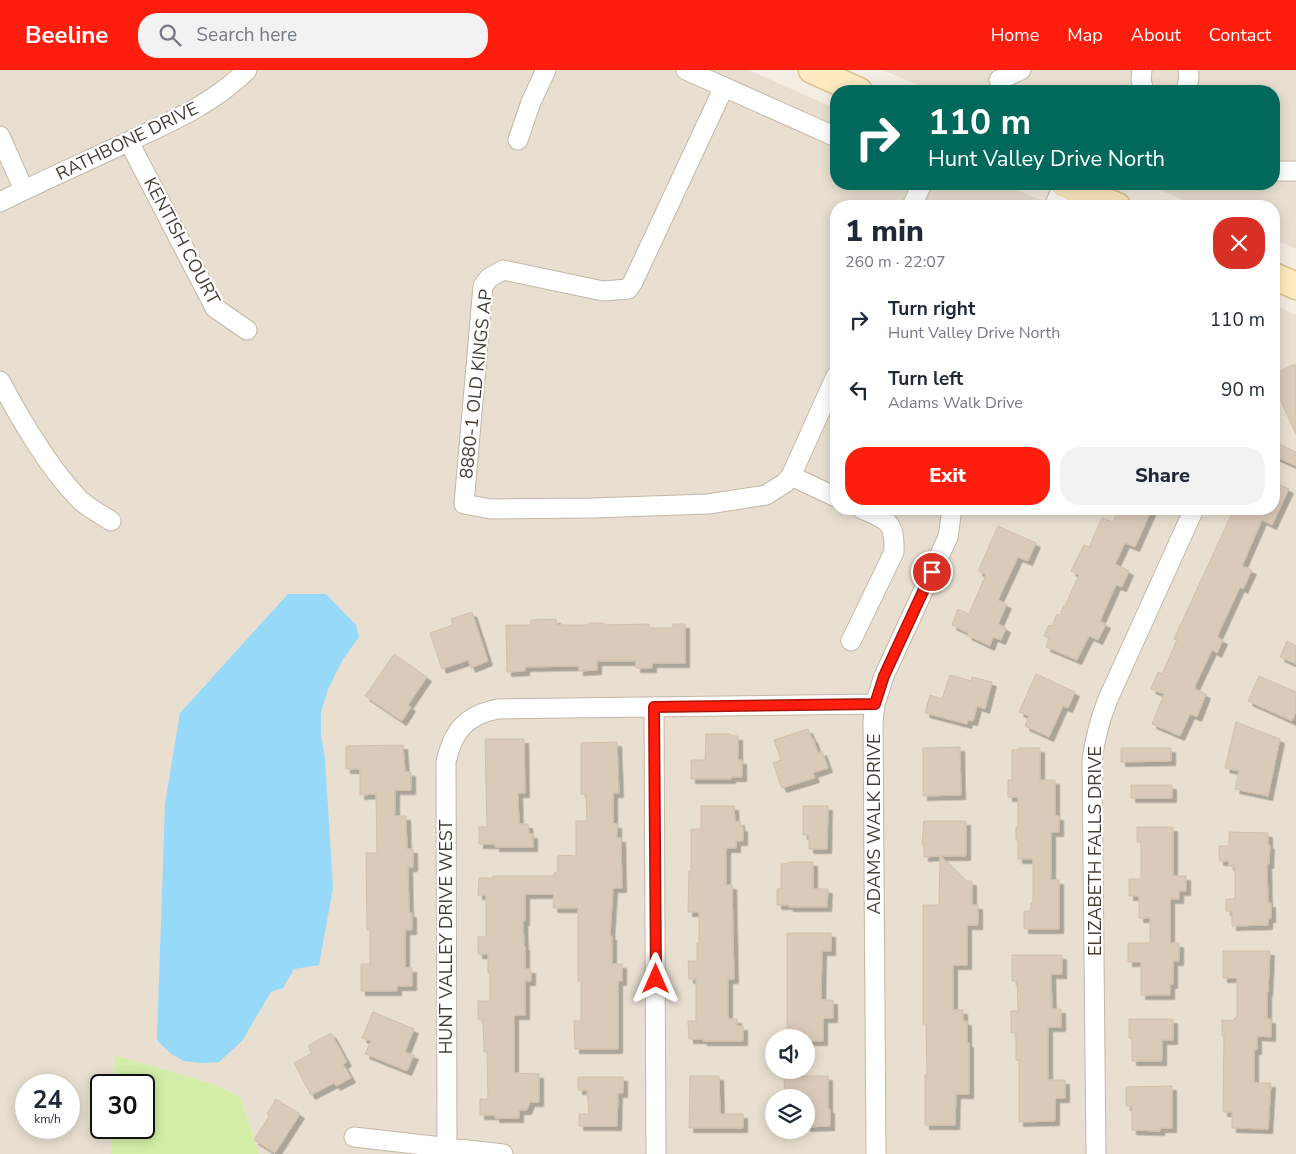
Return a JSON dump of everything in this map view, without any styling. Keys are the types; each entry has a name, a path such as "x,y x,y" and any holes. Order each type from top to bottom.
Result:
{"street":[{"name":"RATHBONE DRIVE","path":"0,202 185,115 236,81 247,70"},
{"path":"518,140 531,102 546,70"},
{"path":"686,70 830,134"},
{"path":"812,70 846,85"},
{"path":"999,80 1021,70"},
{"path":"1187,85 1188,70"},
{"name":"8880-1 OLD KINGS AP","path":"724,87 633,282 628,289 603,291 503,270 489,278 483,286 464,504 490,509 593,508 708,504 766,495 785,483 791,476 830,389"},
{"path":"0,136 24,190"},
{"name":"KENTISH COURT","path":"129,142 215,308 246,330"},
{"path":"1280,171 1296,171"},
{"path":"1059,200 1066,190"},
{"path":"1081,190 1104,200"},
{"path":"1280,279 1296,286"},
{"path":"0,381 44,455 74,493 80,500 111,521"},
{"path":"791,476 830,494"},
{"path":"851,641 894,552 894,536 891,526 876,515"},
{"name":"ADAMS WALK DRIVE","path":"876,1154 873,732 875,704 884,676 948,538 951,515"},
{"name":"ELIZABETH FALLS DRIVE","path":"1096,1154 1092,770 1095,739 1108,699 1191,515"},
{"path":"656,1154 654,707 875,704"},
{"name":"HUNT VALLEY DRIVE WEST","path":"447,1147 446,762 449,747 458,730 471,718 484,712 498,709 654,707"},
{"path":"354,1137 504,1154"}],"shaded area":[{"path":"0,70 749,70 830,106 830,190 1018,190 1040,200 830,200 830,515 1280,515 1280,308 1296,315 1296,1154 259,1154 240,1097 216,1085 115,1055 114,1074 90,1074 90,1139 112,1139 111,1154 0,1154"},
{"path":"883,70 1296,70 1296,249 1280,242 1280,200 1184,200 1160,190 1280,190 1280,85 918,85"}],"green space":[{"path":"115,1055 216,1085 240,1097 259,1154 111,1154 112,1139 155,1139 155,1074 114,1074"}],"water":[{"path":"288,594 326,594 356,625 359,637 342,661 328,689 321,712 333,888 319,965 294,969 283,988 271,992 242,1041 219,1062 200,1063 184,1061 171,1054 157,1040 165,804 180,713"}],"building":[{"path":"1296,365 1296,434 1280,399 1280,371"},
{"path":"1280,445 1296,452 1296,466 1280,459"},
{"path":"1280,485 1289,489 1280,508"},
{"path":"1116,515 1149,515 1135,547 1125,543 1115,564 1129,571 1122,587 1116,585 1100,621 1106,624 1098,640 1089,636 1077,660 1046,647 1049,638 1044,636 1049,625 1052,626 1057,614 1060,615 1079,575 1071,571 1084,545 1089,547 1102,518 1113,522"},
{"path":"1231,515 1277,515 1272,525 1262,520 1242,566 1252,570 1243,589 1240,587 1217,637 1223,640 1217,653 1212,650 1195,686 1195,689 1206,694 1197,717 1190,714 1180,736 1152,724 1164,694 1151,689 1158,672 1162,674 1177,640 1174,639"},
{"path":"998,526 1036,543 1028,561 1018,557 998,600 1007,604 998,624 1006,628 1001,640 993,637 990,646 952,625 958,609 969,614 986,574 978,571"},
{"path":"472,612 488,661 471,668 468,660 442,669 430,633 453,625 451,619"},
{"path":"556,619 557,625 589,625 589,623 604,623 604,625 649,624 649,628 673,628 673,624 685,624 685,663 652,663 652,668 636,668 636,661 597,661 597,670 579,671 579,666 525,667 525,671 507,672 506,625 531,625 531,620"},
{"path":"1287,641 1296,646 1296,664 1280,657"},
{"path":"394,654 427,677 408,705 411,707 402,721 365,696"},
{"path":"1036,674 1075,692 1068,708 1063,706 1049,737 1025,726 1029,716 1019,712"},
{"path":"950,675 971,681 972,677 992,682 985,709 977,706 973,721 968,720 967,724 925,713 930,695 942,699"},
{"path":"1259,676 1296,692 1296,712 1292,721 1248,701"},
{"path":"1236,722 1280,739 1268,796 1235,789 1239,771 1225,768"},
{"path":"808,729 818,753 822,751 828,768 813,773 815,778 782,788 773,763 781,760 774,740"},
{"path":"706,734 738,736 738,760 742,760 742,777 731,777 731,779 691,779 691,760 705,760"},
{"path":"485,739 524,739 525,793 518,793 519,824 528,824 529,834 533,834 533,847 495,847 495,844 479,844 479,827 487,827"},
{"path":"617,742 619,793 613,793 613,824 617,824 617,838 621,838 622,888 613,888 610,936 612,936 612,964 622,964 622,981 618,981 618,1049 575,1049 574,1021 581,1021 581,981 578,981 578,908 553,908 554,894 525,894 525,921 523,921 525,969 531,969 531,981 525,981 525,1015 514,1015 514,1073 539,1074 539,1102 530,1102 527,1110 519,1110 519,1118 495,1118 495,1115 480,1115 480,1099 488,1099 487,1052 484,1052 483,1019 478,1019 478,1001 490,1001 490,973 488,973 488,954 478,954 478,937 486,937 486,895 478,895 479,878 493,878 493,876 554,876 554,873 557,873 558,855 576,856 576,821 587,821 586,794 581,794 581,743"},
{"path":"403,745 405,772 411,772 411,790 395,790 395,816 406,816 407,849 413,849 413,867 408,867 409,913 412,913 412,930 405,930 405,968 412,968 412,986 397,986 397,991 361,991 361,964 370,964 370,930 367,930 366,853 377,853 376,794 360,795 360,769 346,769 346,746"},
{"path":"960,747 961,795 923,796 923,748"},
{"path":"1019,748 1040,748 1040,780 1055,780 1055,816 1059,816 1059,832 1051,832 1051,880 1059,880 1059,929 1024,929 1024,911 1031,911 1031,903 1033,903 1033,859 1018,859 1016,827 1018,827 1018,797 1008,797 1008,780 1012,780 1012,750 1019,750"},
{"path":"1121,748 1171,748 1171,761 1121,762"},
{"path":"1131,785 1172,785 1172,798 1131,798"},
{"path":"701,806 734,806 735,822 740,821 740,827 743,827 743,841 736,841 736,848 726,848 726,885 732,885 734,979 728,979 728,1019 737,1019 737,1026 743,1026 743,1041 689,1039 688,1021 696,1021 696,979 689,979 688,961 697,961 697,943 699,943 699,912 688,912 689,871 691,871 691,829 701,829"},
{"path":"803,806 828,806 827,849 809,849 809,835 803,835"},
{"path":"924,821 966,821 966,856 941,856 966,881 972,881 972,905 978,905 978,925 967,925 967,965 953,965 953,1010 963,1010 963,1021 967,1021 967,1043 969,1043 969,1094 956,1094 955,1125 925,1125 925,1075 927,1075 926,1024 923,1024 923,905 939,905 940,856 924,857 924,844 922,844"},
{"path":"1137,827 1173,827 1173,876 1186,876 1186,891 1179,891 1179,899 1170,899 1170,943 1179,943 1179,961 1173,961 1173,984 1170,984 1170,995 1141,995 1141,962 1128,962 1128,943 1150,943 1150,918 1139,918 1139,896 1129,896 1129,879 1141,879 1141,842 1137,842"},
{"path":"1229,832 1268,833 1268,845 1270,845 1269,864 1267,864 1268,903 1271,903 1271,918 1268,918 1268,925 1232,926 1232,911 1226,911 1226,899 1235,899 1235,866 1229,866 1229,861 1219,861 1219,846 1229,846"},
{"path":"813,862 813,889 828,889 827,907 789,907 789,905 777,905 777,889 781,889 781,864"},
{"path":"787,933 831,933 831,951 822,951 821,1000 833,1000 833,1018 823,1018 823,1041 815,1041 815,1029 787,1029"},
{"path":"1223,951 1270,951 1267,1019 1271,1019 1271,1037 1257,1036 1257,1050 1254,1050 1254,1083 1271,1083 1268,1129 1232,1128 1232,1112 1223,1112 1224,1036 1222,1036 1222,1020 1234,1021 1234,1018 1237,1018 1237,978 1223,978"},
{"path":"1012,955 1062,955 1062,974 1051,974 1052,1009 1061,1009 1061,1027 1048,1027 1048,1080 1065,1080 1065,1098 1055,1098 1055,1121 1019,1122 1019,1060 1016,1060 1016,1033 1011,1033 1011,1011 1018,1011 1017,981 1012,981"},
{"path":"373,1012 414,1029 405,1052 414,1055 407,1071 365,1054 371,1041 362,1038"},
{"path":"1129,1019 1173,1019 1173,1040 1162,1040 1162,1061 1132,1061 1132,1038 1129,1038"},
{"path":"331,1033 347,1062 343,1064 351,1078 336,1086 334,1083 311,1095 294,1063 312,1053 308,1046"},
{"path":"690,1076 719,1076 720,1114 743,1114 743,1128 689,1128"},
{"path":"815,1076 828,1076 830,1126 815,1127 815,1089 785,1089 784,1079 815,1079"},
{"path":"578,1077 623,1077 623,1093 618,1093 617,1126 579,1126 579,1114 589,1114 587,1090 578,1090"},
{"path":"1172,1086 1172,1128 1160,1128 1160,1131 1132,1130 1132,1106 1126,1106 1126,1087"},
{"path":"276,1099 300,1114 275,1153 254,1140 269,1116 267,1114"}],"route":[{"path":"656,979 654,707 875,704 884,676 932,572"}]}
